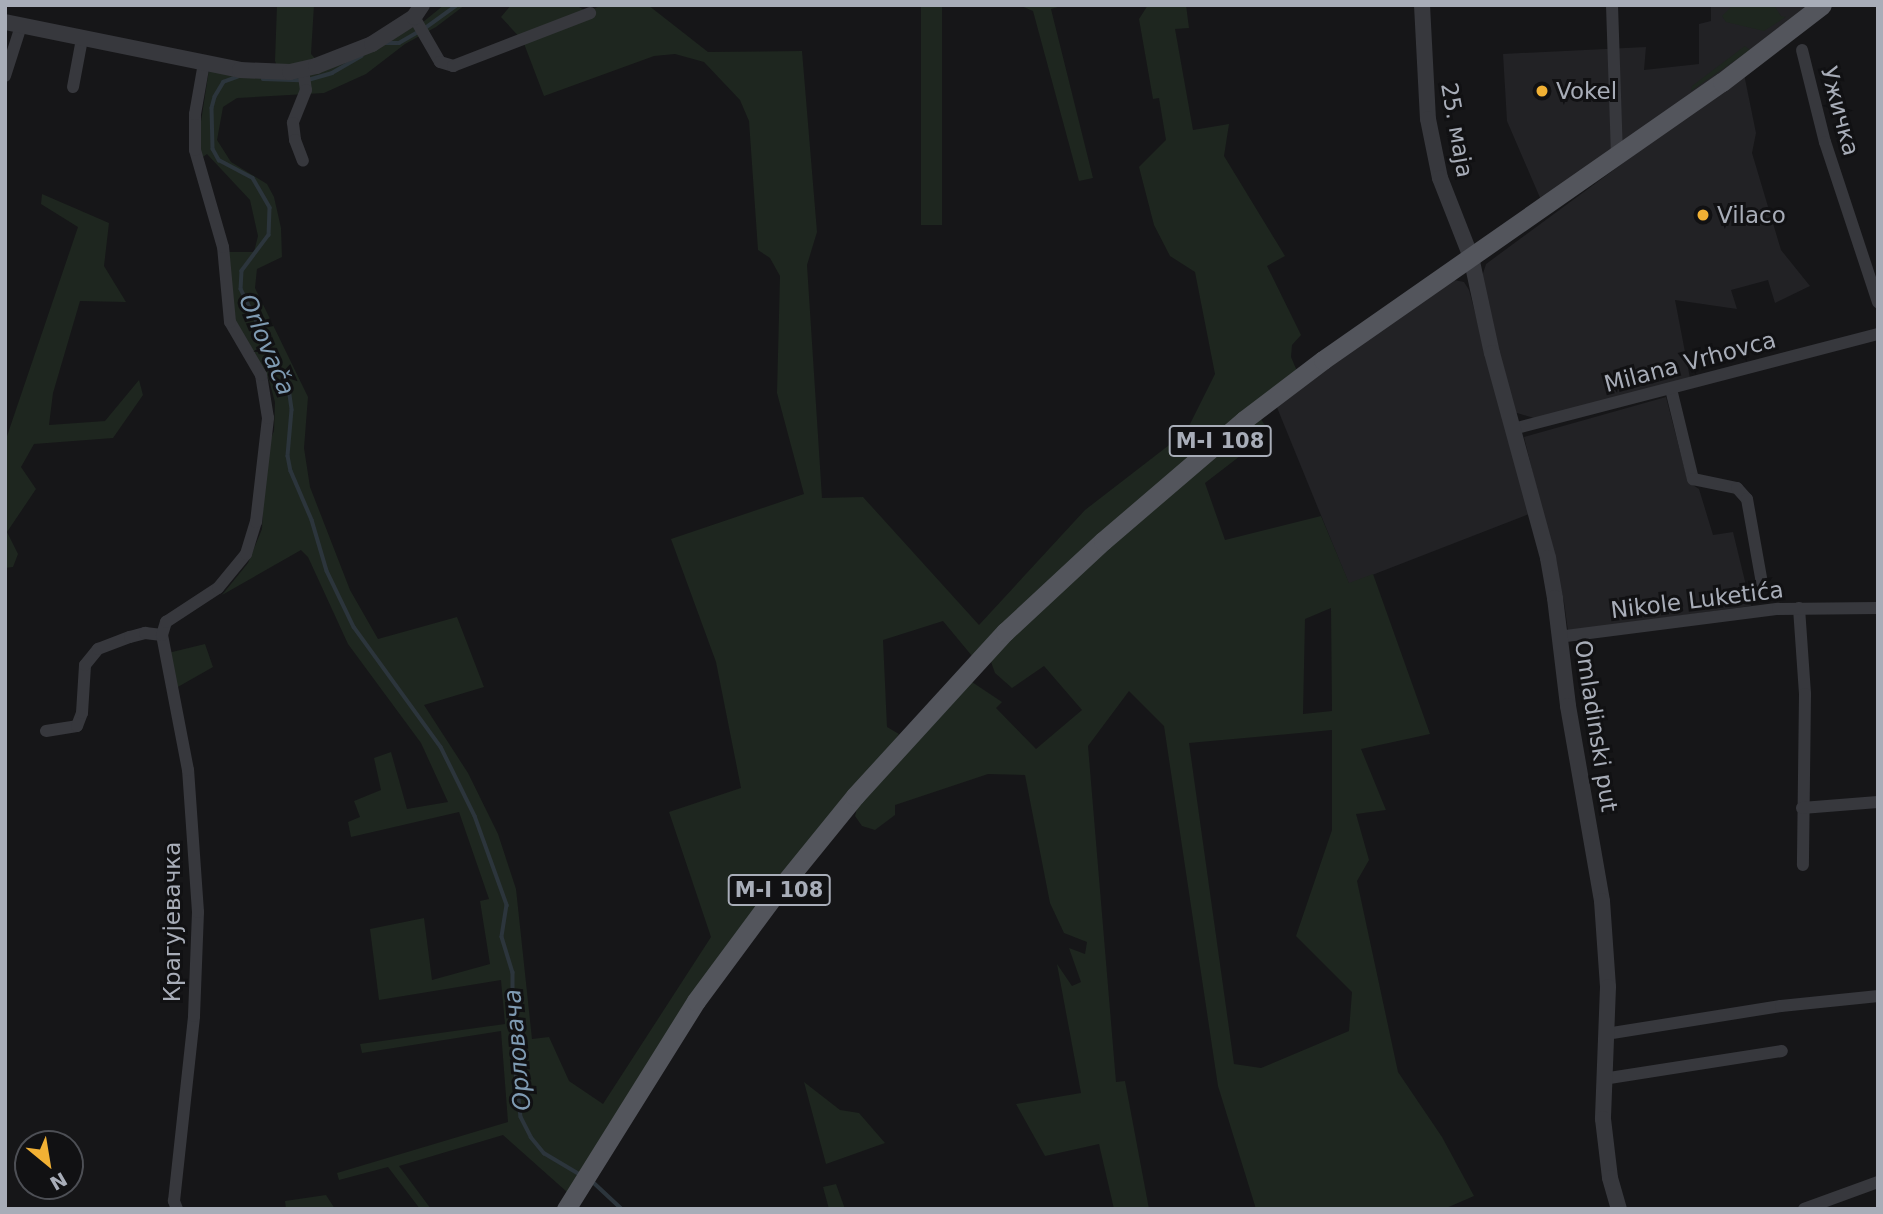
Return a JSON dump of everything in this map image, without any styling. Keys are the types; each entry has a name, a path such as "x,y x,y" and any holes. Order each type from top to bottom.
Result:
{"main road":[{"name":"M-I 108","path":"568,1205 696,1001 773,897 855,796 1005,632 1103,541 1244,420 1617,156 1822,5"}],"street":[{"name":"25. маја","path":"1422,5 1427,119 1440,178 1471,257"},
{"path":"1612,5 1617,156"},
{"path":"5,76 13,24 204,63 305,79 419,17 428,44 440,62 453,66 590,13"},
{"path":"73,87 82,39"},
{"name":"Ужичка","path":"1802,50 1825,142 1878,302"},
{"path":"46,731 77,726 82,713 85,665 98,649 138,635 162,635 166,622 218,588 246,554 256,522 268,418 261,374 230,322 223,247 195,150 195,114 204,63"},
{"path":"303,161 295,140 293,123 305,79"},
{"name":"Omladinski put","path":"1471,257 1492,353 1548,558 1558,638 1602,901 1608,987 1603,1079 1605,1151 1619,1209"},
{"name":"Milana Vrhovca","path":"1513,429 1878,334"},
{"path":"1671,389 1693,479 1737,488 1746,499 1762,583"},
{"name":"Nikole Luketića","path":"1558,638 1799,608 1878,608"},
{"name":"Nikole Luketića","path":"1799,608 1805,694 1802,865"},
{"name":"Крагујевачка","path":"162,635 188,770 198,912 194,1016 176,1203"},
{"path":"1802,808 1878,802"},
{"path":"1606,1034 1781,1006 1878,996"},
{"path":"1603,1079 1782,1051"},
{"path":"1804,1209 1878,1182"},
{"path":"164,1209 176,1203"}],"shaded area":[{"path":"277,5 314,5 311,54 321,65 423,22 444,5 465,5 436,27 405,44 366,74 324,93 237,98 223,107 217,140 231,162 267,184 274,197 281,228 282,257 257,269 255,288 308,397 304,448 310,487 350,590 378,639 457,617 484,687 424,705 468,773 498,834 516,889 532,1039 549,1037 569,1081 603,1104 711,937 669,812 741,788 716,662 671,539 804,494 777,393 780,276 770,258 758,250 749,121 740,100 704,62 675,54 654,56 544,96 523,41 501,17 511,5 576,5 587,12 602,5 648,5 708,52 802,51 817,232 807,265 822,498 863,497 979,625 1085,510 1186,432 1215,374 1195,272 1170,256 1154,225 1139,167 1166,140 1159,98 1153,99 1139,19 1148,5 1186,5 1189,28 1175,29 1193,130 1229,124 1224,156 1285,256 1267,266 1301,335 1292,345 1291,357 1297,371 972,656 943,621 883,640 887,727 899,734 567,1192 503,1135 399,1166 431,1209 420,1209 388,1167 339,1180 337,1173 508,1122 501,1031 362,1053 360,1044 505,1024 501,980 379,1000 370,929 424,918 432,980 490,964 480,901 489,899 459,812 351,837 348,822 360,817 354,801 381,790 374,758 391,752 407,809 448,802 421,743 348,644 308,557 301,550 222,595 248,563 262,529 266,450 274,431 275,402 269,380 235,323 227,252 254,252 258,236 250,200 207,154 200,159 198,141 210,63 279,71 275,61"},
{"path":"921,5 942,5 942,225 921,225"},
{"path":"1019,5 1065,5 1051,9 1093,178 1079,181 1033,11"},
{"path":"1711,5 1808,5 1709,82 1541,200 1507,121 1503,54 1646,47 1644,70 1699,64 1699,24 1711,21"},
{"path":"1733,5 1774,5 1781,16 1786,17 1764,31 1726,22 1722,16"},
{"path":"1745,46 1750,50 1691,91 1692,86"},
{"path":"1744,74 1756,133 1752,153 1781,250 1810,286 1775,303 1768,280 1731,290 1737,309 1675,300 1690,378 1537,419 1514,412 1481,280 1486,264"},
{"path":"42,194 109,223 104,266 126,302 80,301 53,393 49,425 105,421 139,380 143,395 113,438 34,444 21,467 36,489 7,532 18,554 13,567 5,568 5,442 78,227 41,204"},
{"path":"1454,280 1464,282 1469,290 1529,514 1349,584 1276,405 1444,284"},
{"path":"1666,397 1688,482 1699,489 1713,535 1733,532 1751,606 1568,631 1564,602 1524,437"},
{"path":"1259,416 1270,433 1205,483 1225,540 1321,516 1349,583 1373,574 1430,734 1361,749 1386,810 1356,814 1369,860 1357,881 1398,1072 1442,1137 1474,1196 1444,1209 1256,1209 1218,1086 1164,726 1129,691 1088,746 1116,1082 1125,1081 1149,1209 1114,1209 1099,1144 1045,1156 1016,1104 1081,1093 1057,964 1072,986 1081,982 1069,948 1085,954 1087,942 1064,933 1050,903 1025,775 988,774 895,805 895,815 875,830 862,826 855,816 857,808 969,680 1002,702 996,708 1036,749 1082,710 1044,666 1012,688 995,673 990,659 1037,611","holes":["1331,608 1332,711 1303,714 1305,619","1332,730 1332,830 1296,936 1352,992 1349,1031 1261,1068 1234,1064 1189,743"]},
{"path":"205,644 213,667 176,688 168,653"},
{"path":"804,1082 840,1110 859,1113 885,1143 826,1164"},
{"path":"836,1184 845,1209 829,1209 823,1187"},
{"path":"326,1195 335,1209 286,1209 285,1201"}],"waterway":[{"name":"Orlovača","path":"424,29 457,5"},
{"name":"Orlovača","path":"386,43 399,43 418,32"},
{"name":"Orlovača","path":"308,80 332,73 361,56"},
{"name":"Orlovača","path":"238,77 224,82 215,97 212,108 213,149 219,160 253,178 270,208 269,235 242,271 241,289 289,388 292,410 288,456 291,471 312,520 327,571 354,627 441,747 475,816 507,905 502,937 513,972 513,1045 521,1117 531,1137 544,1153 581,1175"},
{"name":"Orlovača","path":"263,79 300,80"},
{"name":"Орловача","path":"591,1180 622,1209"}],"place":[{"name":"Vokel","path":"1542,91"},
{"name":"Vilaco","path":"1703,215"}]}
